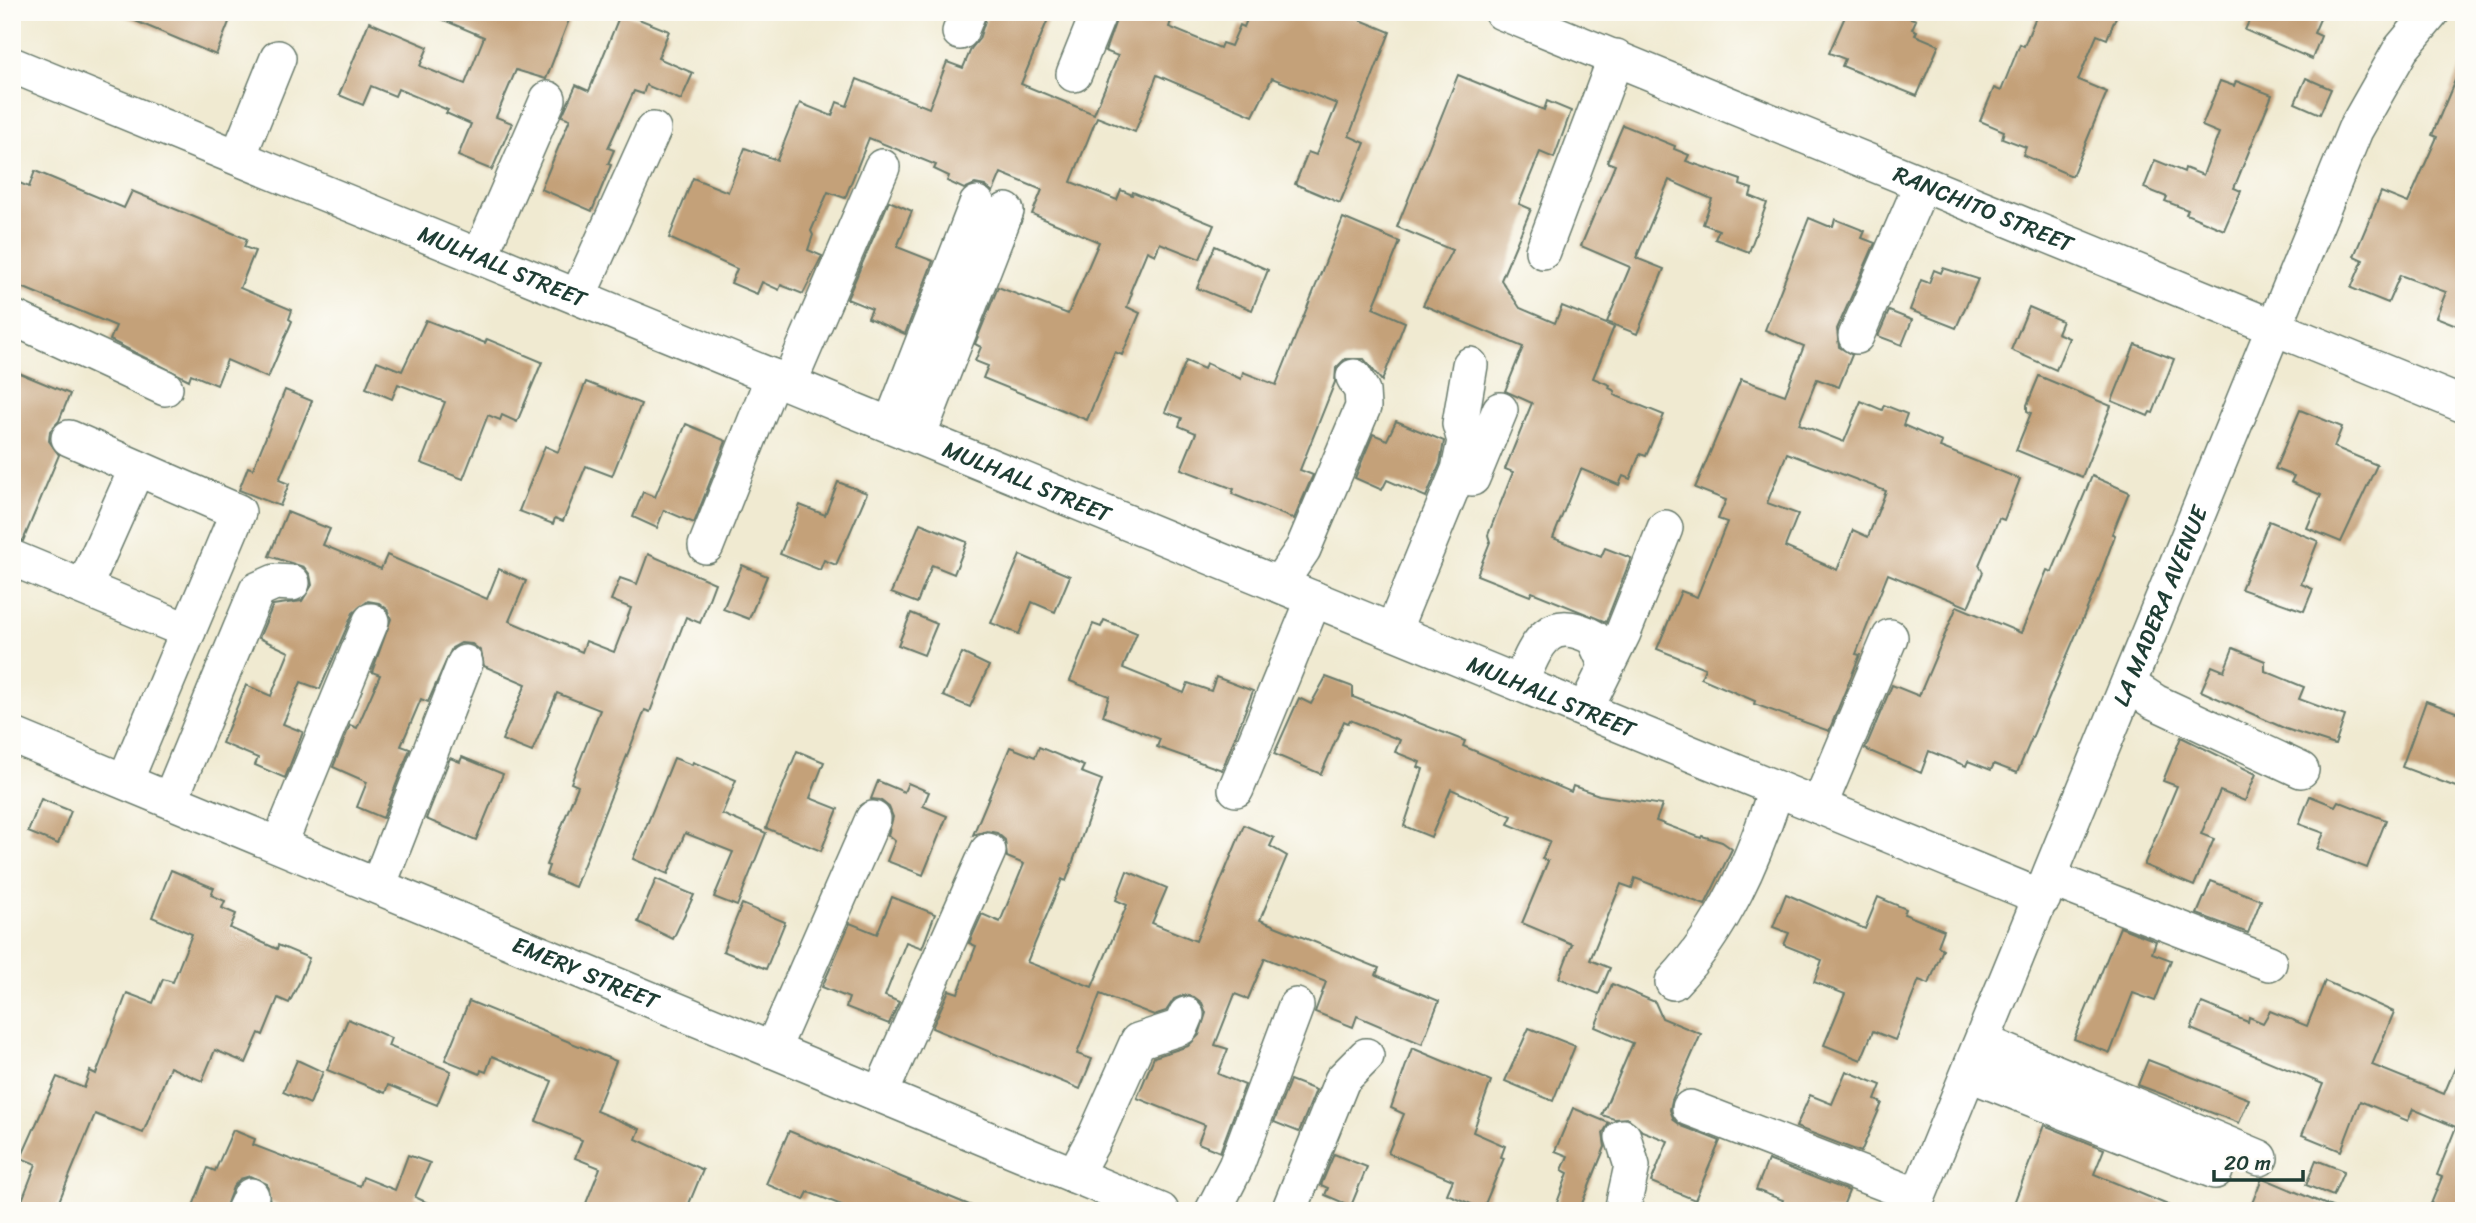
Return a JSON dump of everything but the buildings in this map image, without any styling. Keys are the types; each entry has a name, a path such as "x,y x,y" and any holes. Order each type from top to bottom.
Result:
{"street":[{"path":"1074,74 1098,12"},
{"name":"RANCHITO STREET","path":"1502,12 2464,405"},
{"name":"LA MADERA AVENUE","path":"1916,1204 2355,130 2400,48 2423,15"},
{"path":"1543,251 1616,57"},
{"path":"238,157 278,58"},
{"name":"MULHALL STREET","path":"12,65 1776,789 2047,889 2269,963"},
{"path":"480,256 548,99"},
{"path":"578,296 653,130"},
{"path":"706,546 882,167"},
{"path":"1856,336 1922,184"},
{"path":"904,430 992,208"},
{"path":"12,317 165,388"},
{"path":"1400,634 1459,470 1465,440 1460,424 1470,365"},
{"path":"1279,584 1303,549 1363,407 1362,391 1354,377"},
{"path":"1400,634 1500,410"},
{"path":"69,438 238,512 124,781"},
{"path":"84,587 137,468"},
{"path":"1585,710 1623,633 1665,528"},
{"path":"12,558 188,631"},
{"path":"170,800 257,590 275,582 292,583"},
{"path":"1236,789 1314,599"},
{"path":"279,845 371,621"},
{"path":"1520,683 1540,638 1554,630 1568,627 1594,638 1606,664"},
{"path":"1819,806 1890,637"},
{"path":"378,886 465,663"},
{"path":"2129,685 2155,702 2301,770"},
{"name":"EMERY STREET","path":"12,735 1161,1211"},
{"path":"1672,982 1718,926 1763,830 1776,789"},
{"path":"772,1050 873,819"},
{"path":"880,1095 988,851"},
{"path":"1213,1211 1236,1167 1296,1006"},
{"path":"1074,1175 1096,1136 1138,1041 1181,1027 1186,1016"},
{"path":"1983,1042 2260,1158"},
{"path":"1289,1211 1342,1080 1366,1056"},
{"path":"1970,1073 2215,1171"},
{"path":"1690,1108 1916,1204"},
{"path":"1622,1211 1632,1167 1623,1137"}]}
